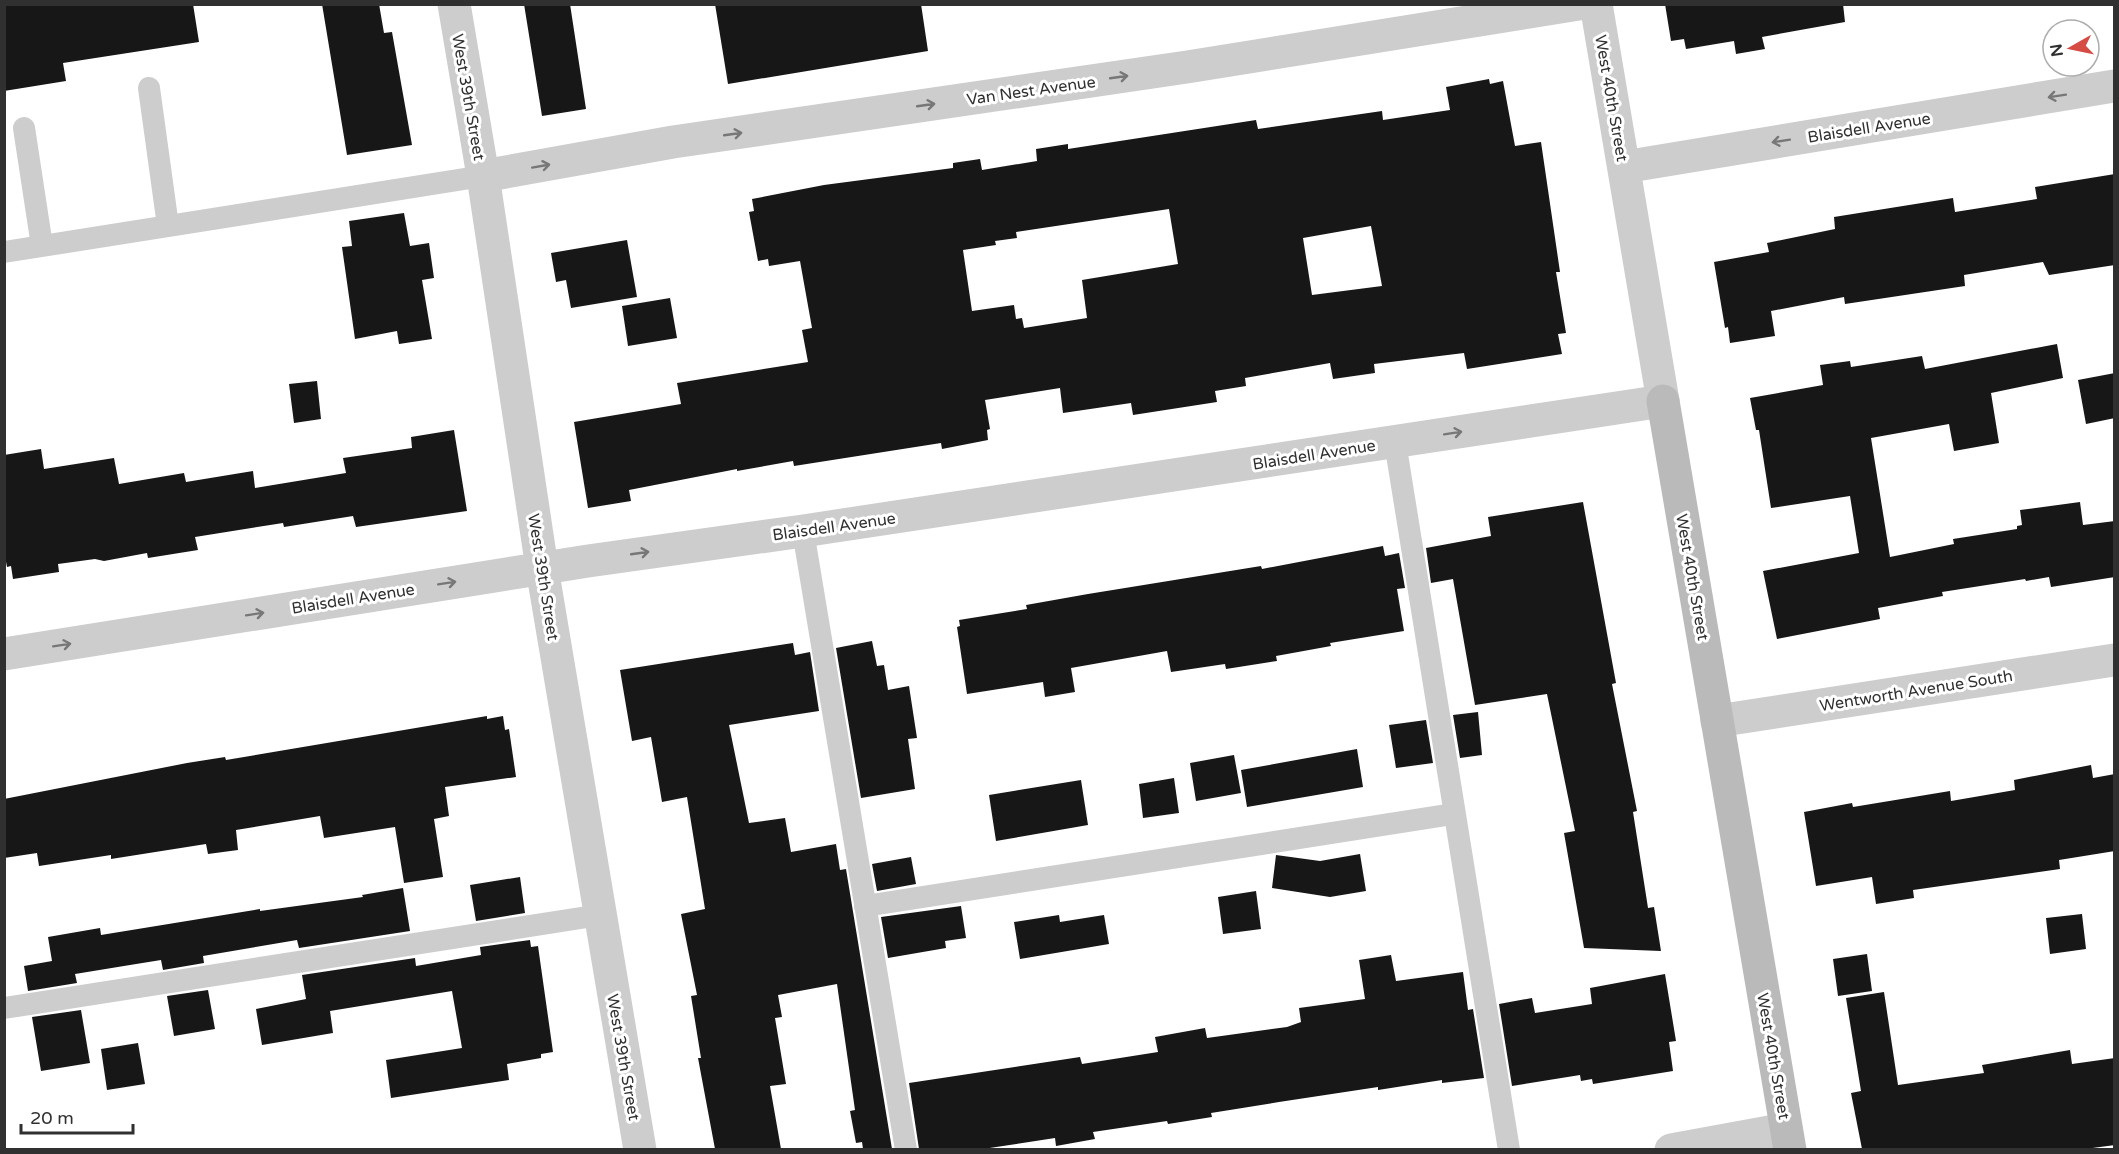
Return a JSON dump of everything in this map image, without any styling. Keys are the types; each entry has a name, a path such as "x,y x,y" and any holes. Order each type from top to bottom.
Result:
{"street":[{"name":"West 39th Street","path":"454,4 483,176 542,568 640,1149"},
{"name":"Van Nest Avenue","path":"483,176 674,142 1187,67 1578,4"},
{"name":"West 40th Street","path":"1596,4 1788,1139"},
{"name":"Blaisdell Avenue","path":"1624,167 2115,86"},
{"name":"Blaisdell Avenue","path":"4,654 542,568 803,531 1663,401"},
{"name":"Wentworth Avenue South","path":"1717,721 2115,660"},
{"path":"1671,1149 1788,1139"}],"lane":[{"path":"149,88 168,226"},
{"path":"24,128 42,246"},
{"path":"4,252 483,176"},
{"path":"1395,442 1509,1149"},
{"path":"803,531 906,1149"},
{"path":"865,906 1454,814"},
{"path":"4,1008 600,915"}],"building":[{"path":"4,4 193,4 199,42 63,63 66,81 4,91"},
{"path":"322,4 379,4 384,33 392,32 412,145 347,155"},
{"path":"524,4 570,4 586,109 542,116"},
{"path":"715,4 921,4 928,51 728,84"},
{"path":"1665,4 1843,4 1845,22 1762,37 1765,49 1736,54 1734,41 1686,49 1684,39 1671,41"},
{"path":"1489,79 1490,84 1503,81 1515,146 1541,142 1560,272 1556,272 1566,333 1558,334 1562,354 1467,369 1464,353 1374,364 1375,373 1333,379 1330,363 1245,378 1246,386 1215,391 1217,402 1133,415 1131,403 1063,413 1060,388 985,400 990,429 987,430 988,440 942,449 941,443 794,466 793,461 737,471 737,469 629,490 631,501 588,508 574,422 681,404 677,383 808,362 802,330 812,328 800,261 769,266 768,259 758,261 749,212 754,211 752,199 824,185 953,168 953,163 980,159 982,170 1037,161 1036,149 1068,144 1068,149 1256,120 1258,129 1382,111 1383,120 1450,110 1446,87","holes":["1169,209 1178,264 1082,280 1087,318 1024,328 1022,318 1016,319 1014,305 972,311 963,250 996,245 995,241 1017,238 1016,232","1371,226 1382,286 1312,295 1303,238"]},
{"path":"2115,174 2115,265 2049,275 2043,262 1964,275 1965,286 1845,304 1844,297 1771,311 1775,336 1730,343 1728,327 1725,328 1714,262 1769,252 1767,243 1835,229 1834,217 1953,198 1955,212 2037,199 2035,187"},
{"path":"404,213 410,246 429,243 434,278 422,280 432,339 399,344 397,331 355,339 342,247 352,246 349,221"},
{"path":"627,240 637,297 571,308 566,280 556,282 551,253"},
{"path":"670,298 677,338 628,346 622,306"},
{"path":"2057,344 2063,378 1991,393 1999,443 1954,451 1949,424 1871,438 1890,557 1954,544 1953,539 2017,529 2017,526 2022,525 2020,510 2080,502 2083,525 2115,521 2115,577 2051,587 2049,577 2026,581 2025,579 1942,592 1943,596 1878,608 1880,619 1777,639 1763,571 1859,553 1850,496 1771,508 1759,430 1756,430 1750,398 1823,385 1820,365 1850,361 1851,367 1922,356 1925,369"},
{"path":"2115,373 2115,418 2086,424 2078,380"},
{"path":"317,381 321,419 294,423 289,384"},
{"path":"454,430 467,511 356,527 353,516 284,527 283,523 195,537 198,550 148,558 147,553 104,561 95,559 58,564 59,572 13,579 11,566 7,567 4,551 4,455 41,449 44,469 114,458 119,484 184,473 186,482 253,471 255,488 346,473 343,458 412,448 411,437"},
{"path":"1583,502 1616,683 1612,684 1637,811 1633,812 1648,908 1654,907 1661,951 1584,948 1564,833 1575,831 1547,694 1475,705 1453,579 1431,583 1426,548 1491,536 1488,517"},
{"path":"1383,546 1385,556 1399,553 1405,588 1397,589 1404,631 1330,643 1331,646 1276,656 1277,661 1226,669 1225,664 1171,672 1167,651 1071,668 1075,692 1045,697 1043,682 967,694 957,627 960,626 959,620 1027,609 1026,605 1088,594 1261,566 1262,569"},
{"path":"872,641 877,666 884,665 888,690 909,686 917,738 908,739 915,789 861,798 836,648"},
{"path":"793,643 795,655 810,652 819,711 729,725 749,823 785,818 791,852 836,844 840,870 846,869 892,1149 863,1149 862,1142 856,1143 850,1111 855,1110 837,984 778,995 782,1017 775,1018 786,1084 770,1086 781,1149 715,1149 698,1058 701,1058 691,996 697,995 681,914 705,909 687,797 662,802 651,737 632,741 620,670"},
{"path":"1478,712 1482,755 1460,758 1453,715"},
{"path":"487,716 487,719 503,716 505,730 509,729 516,777 445,787 449,816 434,819 443,877 404,883 395,827 324,838 320,816 236,830 238,850 208,854 206,844 111,859 111,855 39,866 37,853 4,858 4,799 187,763 225,757 226,760"},
{"path":"1426,720 1433,763 1396,768 1389,725"},
{"path":"1357,749 1363,787 1247,807 1241,770"},
{"path":"1234,755 1241,793 1196,801 1190,763"},
{"path":"2091,765 2093,778 2115,774 2115,851 2059,860 2060,869 1913,890 1914,898 1876,904 1872,877 1816,886 1804,812 1852,803 1853,807 1950,791 1951,801 2015,790 2014,780"},
{"path":"1174,778 1179,813 1143,818 1139,784"},
{"path":"1081,780 1088,825 996,841 989,795"},
{"path":"1360,854 1366,891 1330,897 1272,888 1276,855 1320,861"},
{"path":"911,857 916,884 877,891 872,864"},
{"path":"520,877 525,913 476,921 470,885"},
{"path":"403,888 410,931 299,948 297,940 203,956 204,963 163,970 161,960 75,974 77,983 28,991 24,966 52,961 48,937 100,928 101,935 260,909 260,911 363,897 362,895"},
{"path":"1256,891 1261,929 1223,934 1218,897"},
{"path":"961,906 966,938 945,941 946,948 888,958 881,917"},
{"path":"2082,914 2086,949 2050,954 2046,918"},
{"path":"1059,915 1060,922 1104,915 1109,944 1020,959 1014,922"},
{"path":"530,940 531,947 538,946 553,1052 541,1054 541,1058 507,1064 509,1080 391,1098 386,1060 462,1048 452,991 330,1011 333,1033 262,1045 256,1009 306,999 302,975 415,958 416,966 481,955 480,947"},
{"path":"1867,954 1872,991 1838,996 1833,959"},
{"path":"1391,955 1396,981 1463,972 1468,1010 1473,1009 1484,1078 1442,1083 1442,1080 1378,1090 1378,1087 1279,1102 1211,1113 1212,1117 1093,1132 1095,1139 1056,1146 1055,1138 983,1149 919,1149 909,1083 1080,1057 1082,1064 1158,1052 1155,1037 1205,1028 1207,1038 1287,1027 1301,1022 1299,1008 1365,999 1359,960"},
{"path":"1665,974 1676,1041 1669,1042 1673,1071 1593,1084 1592,1079 1581,1081 1580,1075 1512,1086 1499,1004 1532,998 1535,1013 1592,1004 1590,988"},
{"path":"208,990 215,1029 174,1036 167,996"},
{"path":"1884,992 1898,1085 1984,1073 1982,1065 2070,1050 2072,1064 2115,1058 2115,1145 2085,1149 1862,1149 1851,1093 1861,1091 1846,998"},
{"path":"81,1010 90,1063 41,1071 32,1017"},
{"path":"138,1043 145,1084 107,1090 101,1049"}]}
